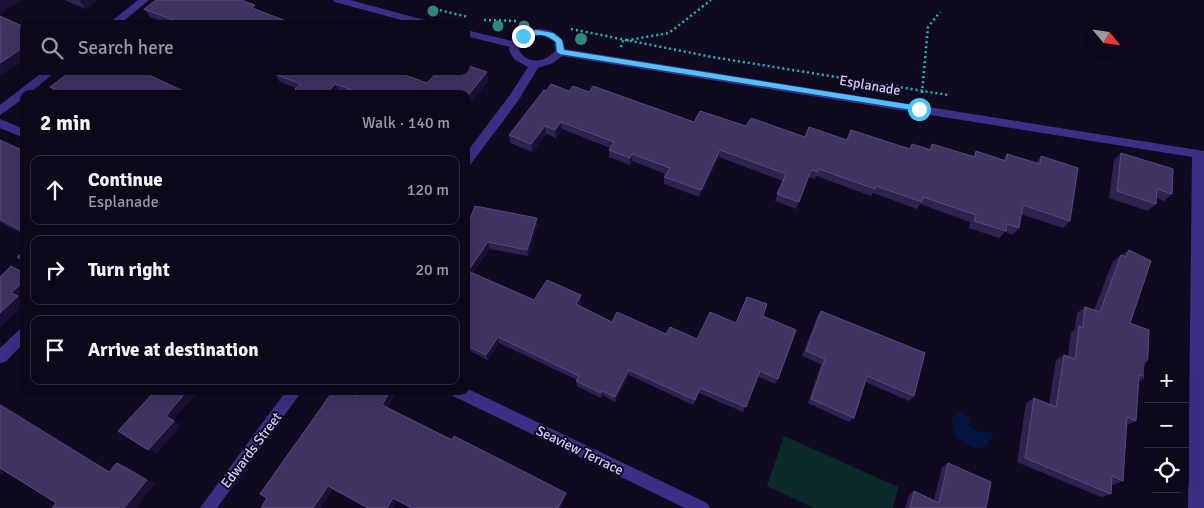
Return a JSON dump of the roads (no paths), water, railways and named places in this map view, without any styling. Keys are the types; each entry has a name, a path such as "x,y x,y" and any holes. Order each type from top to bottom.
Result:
{"street":[{"path":"118,20 144,0"},
{"path":"338,0 414,20"},
{"path":"544,32 556,37 560,41 560,52 551,61 535,64 520,60 516,56 515,45 518,40 529,33 544,32"},
{"path":"470,35 515,45"},
{"name":"Esplanade","path":"560,52 615,59 1201,155"},
{"path":"470,157 514,98 535,64"},
{"path":"27,90 46,75"},
{"path":"0,111 20,95"},
{"path":"0,123 20,132"},
{"path":"1196,508 1201,155"},
{"path":"0,357 20,338"},
{"name":"Edwards Street","path":"208,508 292,395"},
{"name":"Seaview Terrace","path":"466,395 702,508"}],"water":[{"path":"960,413 969,417 970,426 975,430 991,432 994,438 990,439 984,448 973,447 956,437 951,419"}]}
